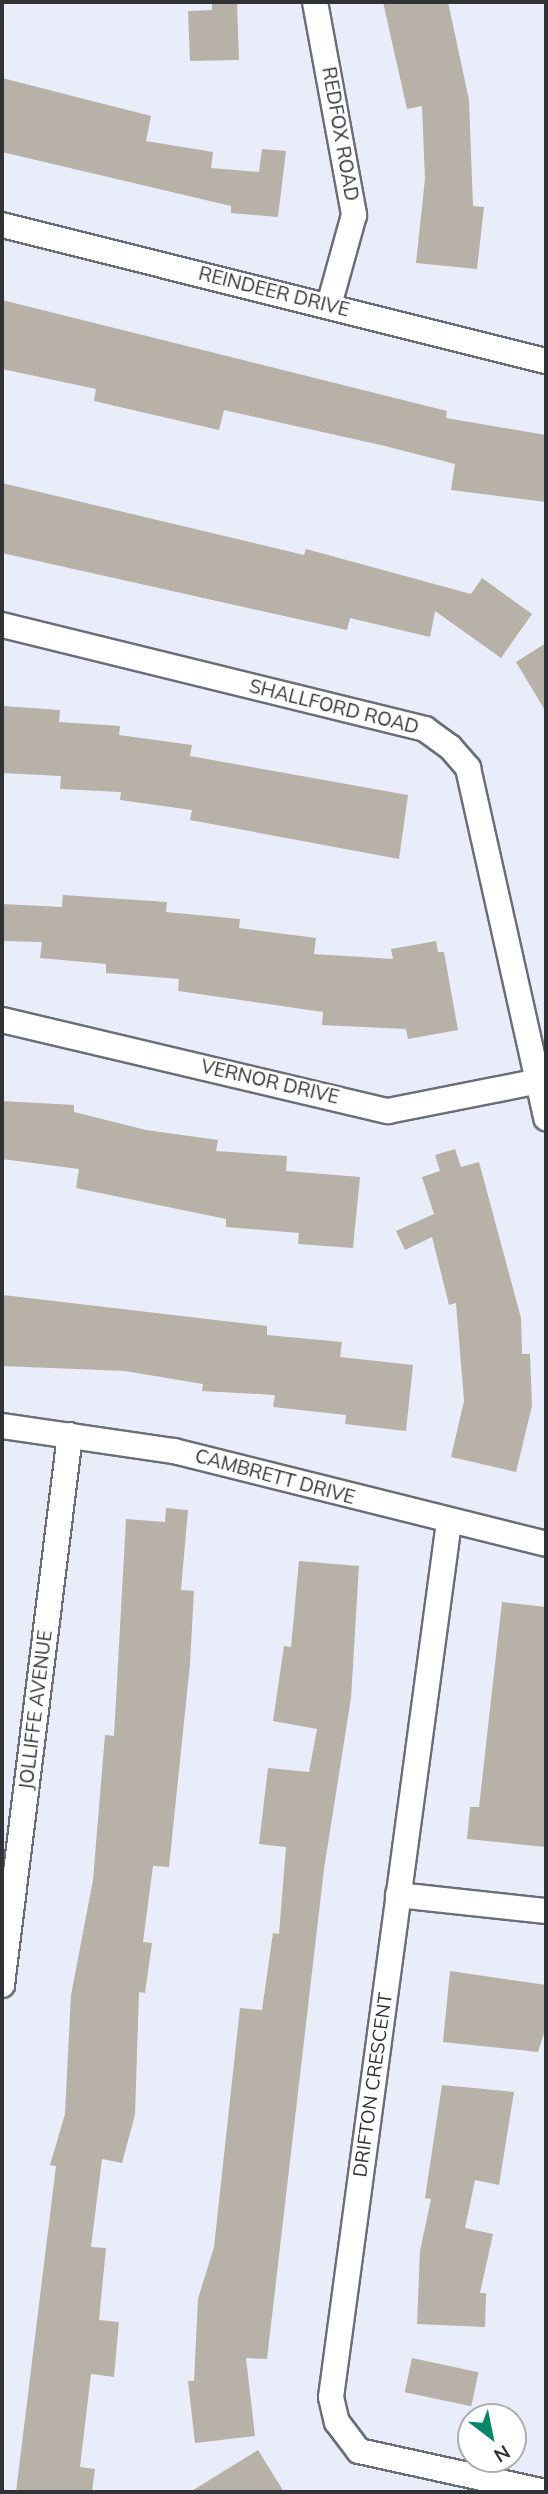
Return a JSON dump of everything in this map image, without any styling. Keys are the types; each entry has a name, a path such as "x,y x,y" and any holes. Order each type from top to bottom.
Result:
{"street":[{"name":"REDFOX ROAD","path":"315,2 354,215 329,305"},
{"name":"REINDEER DRIVE","path":"2,225 329,305 546,362"},
{"name":"SHALLFORD ROAD","path":"2,625 425,729 450,747 468,768 546,1118"},
{"name":"VERNOR DRIVE","path":"2,1020 388,1111 539,1081"},
{"name":"CAMBRETT DRIVE","path":"2,1426 174,1451 449,1522 546,1544"},
{"name":"JOLLIFFE AVENUE","path":"2,1985 70,1435"},
{"name":"DRIFTON CRESCENT","path":"449,1522 331,2397 337,2422 359,2451 546,2492"},
{"path":"398,1895 546,1911"}],"building":[{"path":"212,2 237,2 239,60 190,61 188,11 212,10"},
{"path":"383,2 448,2 469,100 473,206 484,207 477,269 416,263 425,179 422,106 407,109"},
{"path":"2,78 151,116 146,141 213,152 211,168 259,172 262,149 286,151 278,217 231,213 231,206 2,152"},
{"path":"2,300 447,411 446,418 546,435 546,502 451,490 455,464 385,446 224,410 219,430 94,401 96,389 2,369"},
{"path":"2,483 304,555 306,549 471,594 482,578 532,614 501,658 435,611 430,637 350,618 347,630 2,553"},
{"path":"546,643 546,712 516,662"},
{"path":"2,706 60,710 59,722 120,726 119,735 192,745 190,756 408,795 399,859 190,820 192,810 120,800 121,792 60,789 61,776 2,773"},
{"path":"63,895 167,902 166,912 240,919 239,928 316,938 314,954 393,959 391,949 436,941 438,952 444,952 458,1030 408,1039 406,1029 322,1025 323,1012 178,991 179,979 106,973 106,964 40,958 42,942 2,941 2,904 62,907"},
{"path":"2,1101 74,1105 74,1112 146,1130 218,1140 216,1151 287,1156 286,1171 360,1177 353,1248 298,1244 299,1233 226,1227 226,1219 76,1188 79,1169 2,1159"},
{"path":"455,1149 461,1167 479,1162 521,1318 522,1354 530,1354 532,1406 516,1472 451,1457 464,1401 456,1303 449,1305 432,1237 405,1250 396,1231 434,1214 422,1177 440,1171 435,1155"},
{"path":"3,1295 267,1326 267,1335 342,1342 340,1357 413,1365 406,1431 345,1424 346,1415 273,1407 275,1395 202,1391 203,1384 125,1371 2,1366"},
{"path":"166,1508 188,1510 181,1590 194,1591 190,1664 169,1867 153,1866 143,1942 152,1943 145,1993 139,1992 135,2115 122,2163 102,2159 91,2247 106,2248 99,2320 119,2322 114,2377 91,2374 80,2467 95,2469 92,2492 16,2492 56,2166 50,2165 65,2114 71,1995 93,1880 105,1735 114,1736 126,1519 165,1522"},
{"path":"299,1561 359,1566 351,1698 324,1869 267,2359 246,2358 255,2436 195,2443 188,2381 194,2381 198,2299 214,2247 240,2008 262,2010 273,1933 279,1934 286,1847 259,1844 268,1768 309,1772 317,1729 273,1721 284,1646 291,1647"},
{"path":"502,1602 546,1607 546,1847 467,1839 470,1807 479,1807"},
{"path":"450,1971 546,1985 546,2027 538,2052 443,2042"},
{"path":"442,2085 514,2092 499,2185 475,2180 465,2228 493,2234 480,2293 486,2293 485,2327 417,2324 420,2251 431,2199 425,2198"},
{"path":"412,2358 479,2372 472,2403 457,2403 405,2392"},
{"path":"258,2450 284,2492 190,2492"}]}
